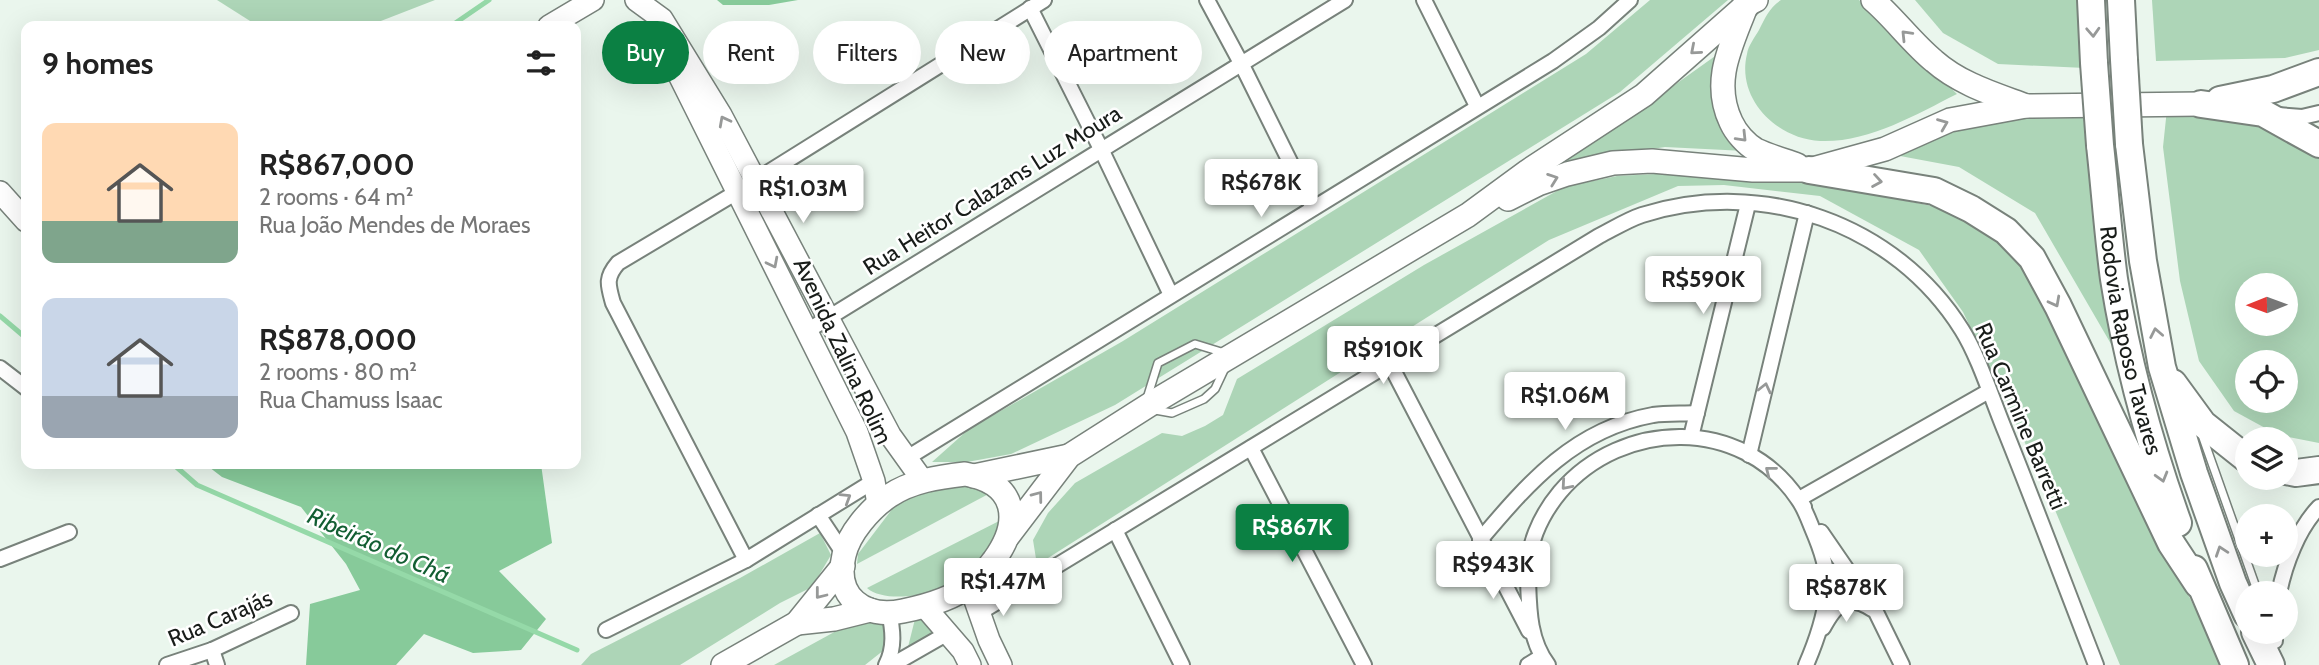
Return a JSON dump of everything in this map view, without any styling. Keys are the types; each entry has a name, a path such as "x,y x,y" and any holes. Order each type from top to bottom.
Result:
{"highway":[{"name":"Rodovia Raposo Tavares","path":"2091,0 2100,145 2115,280 2135,375 2164,485 2199,584 2235,665"},
{"name":"Rodovia Raposo Tavares","path":"2121,4 2129,144 2143,261 2162,368 2194,473 2235,587"},
{"path":"2201,104 2273,89 2319,72"},
{"path":"2201,104 2263,113 2319,144"},
{"path":"1809,170 1934,191 1971,209 2006,231 2032,258 2058,306 2171,543 2199,584"},
{"path":"2162,368 2203,424 2235,449"},
{"path":"2298,473 2319,470"}],"main road":[{"path":"557,21 593,0"},
{"path":"1873,0 1905,36 1936,64 1973,86 2026,106"},
{"path":"1751,2 1731,45 1721,80 1723,106 1735,130 1754,149 1809,170"},
{"path":"723,665 797,623 925,607 970,586 985,573 1008,536 1069,456 1143,408 1468,215 1528,171 1644,95 1751,2"},
{"name":"Avenida Zalina Rolim","path":"640,3 662,19 685,54 755,179 886,428 923,481"},
{"name":"Avenida Zalina Rolim","path":"640,3 858,432 874,481 878,504"},
{"path":"1468,215 1496,205 1538,184 1613,163 1652,161 1753,170 1809,170 1885,149 1950,120 2026,106 2201,104"},
{"path":"0,192 21,215"},
{"path":"880,611 860,607 849,594 843,580 844,560 851,538 878,504 898,491 923,481 956,475 974,476 1069,456"},
{"path":"974,476 992,482 1004,493 1011,510 1008,536"},
{"path":"797,623 844,560"},
{"path":"970,586 1001,665"},
{"path":"925,607 963,651 970,665"}],"street":[{"path":"746,560 613,303 608,287 609,273 618,263 1044,0"},
{"path":"1207,0 1312,208"},
{"name":"Rua Heitor Calazans Luz Moura","path":"807,331 1345,0"},
{"path":"1424,0 1477,106"},
{"path":"906,458 1553,61 1599,28 1630,0"},
{"path":"1030,8 1171,295"},
{"path":"2263,113 2302,117 2319,113"},
{"name":"Rua Carmine Barretti","path":"979,613 1389,362 1599,236 1640,215 1693,203 1777,205 1845,227 1884,248 1930,288 1963,331 2096,665"},
{"path":"1691,437 1748,204"},
{"path":"1749,455 1807,213"},
{"path":"1389,362 1544,661 1528,665"},
{"path":"0,368 21,384"},
{"path":"1799,499 1989,391"},
{"path":"1482,544 1510,504 1564,453 1619,425 1654,415 1697,414"},
{"path":"1533,637 1527,562 1536,531 1551,502 1572,477 1598,457 1627,444 1659,437 1691,437 1721,443 1749,455 1776,474 1799,499 1876,612 1902,665"},
{"path":"1251,448 1364,665"},
{"path":"606,630 746,560 874,481"},
{"path":"1799,499 1823,553 1827,592 1818,637"},
{"path":"2282,581 2297,541 2319,507"},
{"path":"818,515 844,560"},
{"path":"1115,530 1182,665"},
{"path":"0,559 69,533"},
{"path":"1482,544 1504,566 1517,568 1527,562"},
{"path":"1806,665 1818,637 1840,604 1857,601 1876,612"},
{"path":"880,611 892,642 886,665"},
{"name":"Rua Carajás","path":"167,665 212,650 290,613"},
{"path":"892,665 948,633"},
{"path":"212,650 217,665"}],"lane":[{"path":"2192,408 2254,581"}],"green space":[{"path":"217,0 435,0 381,21 250,21"},
{"path":"717,0 798,0 769,5 723,5"},
{"path":"1650,0 1728,0 1620,92 1115,405 1011,454 967,462 932,462 969,429 1123,341 1586,54"},
{"path":"1781,0 1859,0 1957,94 1908,119 1856,137 1820,141 1789,133 1763,114 1754,101 1745,71 1750,45 1773,6"},
{"path":"1915,0 2080,0 2085,68 1998,64 1943,33"},
{"path":"2152,0 2319,0 2319,50 2285,58 2156,61"},
{"path":"1718,54 1745,151 1665,147 1555,164 1599,139"},
{"path":"2167,109 2253,116 2319,154 2319,443 2298,439 2298,427 2263,427 2238,413 2298,413 2298,350 2235,350 2234,411 2199,361 2180,281 2163,147"},
{"path":"2087,118 2129,375 2035,213 1959,167 1884,153 1965,119"},
{"path":"1675,173 1794,179 1968,213 2009,246 2056,328 2223,665 2120,665 2042,479 1963,312 1919,250 1820,196 1724,185 1678,186 1549,240 1037,565 1033,540 1048,513 1075,483 1162,433 1182,436 1223,415 1237,379 1424,265 1564,187 1617,176"},
{"path":"212,469 542,469 552,543 499,571 546,619 521,650 473,653 424,634 396,665 306,665 310,604 360,590 346,564 301,507 222,477"},
{"path":"949,483 996,490 857,564 858,554 893,508 910,495"},
{"path":"1007,517 1006,527 997,542 955,583 923,594 897,597 875,593 867,588"},
{"path":"820,533 831,555 812,587 780,603 680,665 581,665 591,654 740,578"},
{"path":"876,619 885,628 884,650 865,665 774,665 838,630"},
{"path":"915,619 925,620 937,631 908,647"}],"waterway":[{"path":"458,21 489,0"},
{"name":"Ribeirão do Chá","path":"0,316 21,334"},
{"name":"Ribeirão do Chá","path":"179,469 197,485 577,650"}]}
